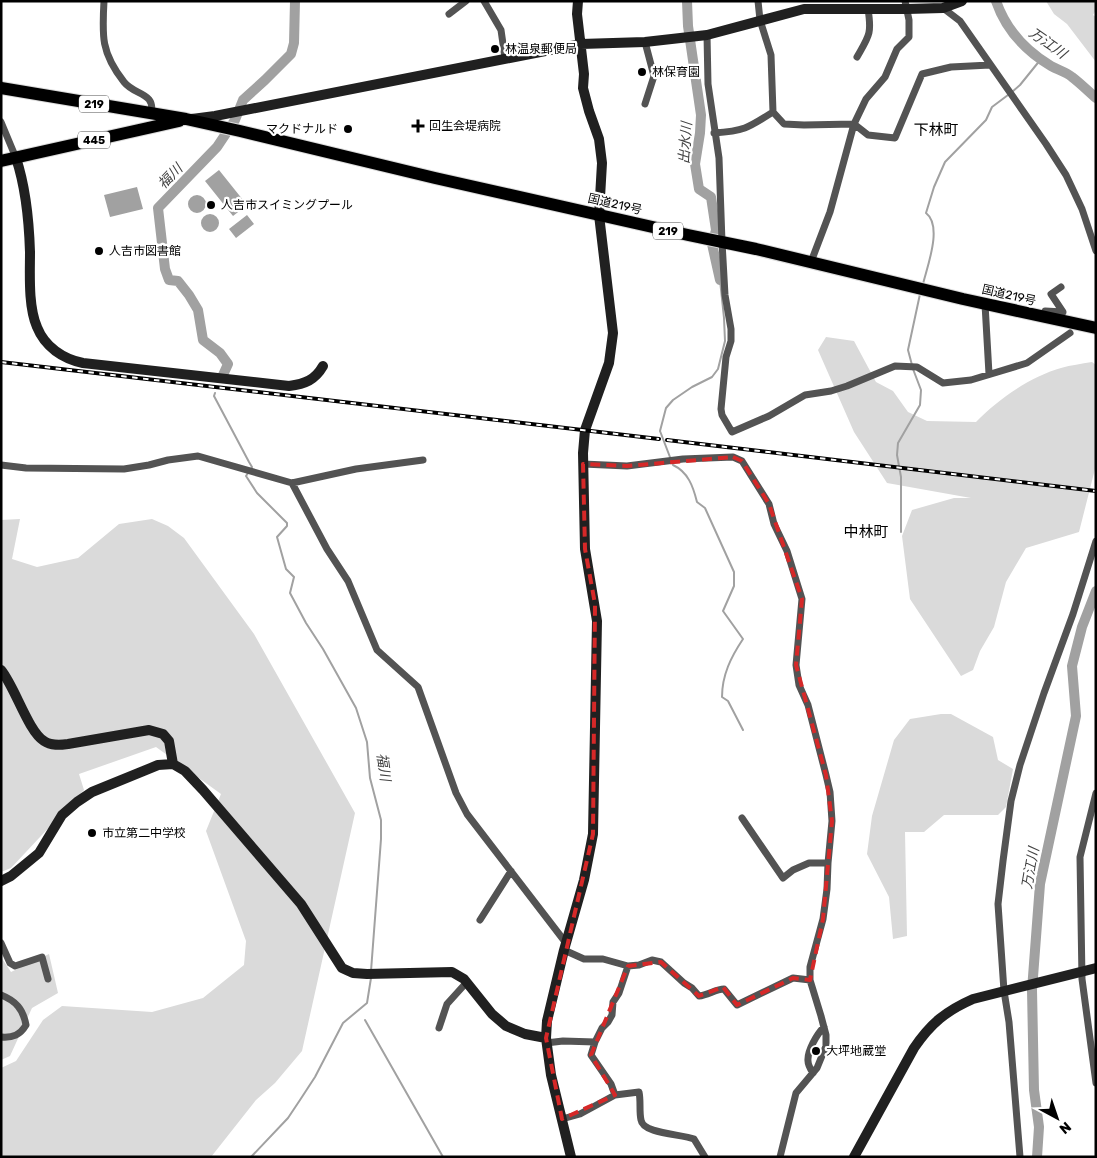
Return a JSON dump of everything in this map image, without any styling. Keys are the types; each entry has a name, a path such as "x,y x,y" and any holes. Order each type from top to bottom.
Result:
{"highway":[{"name":"219","path":"1,88 186,119"},
{"path":"150,114 150,127"},
{"name":"国道219号","path":"186,119 218,123 240,131 342,156 1096,328"},
{"name":"445","path":"1,161 186,119"}],"street":[{"path":"104,1 102,26 105,49 116,71 126,84 151,100 153,105 150,114"},
{"path":"450,14 466,1"},
{"path":"571,1157 551,1075 546,1040 547,1021 584,880 593,834 597,621 585,549 583,464 585,430 609,363 612,342 612,324 599,215 602,163 599,139 583,88 584,74 577,14 578,1"},
{"path":"758,1 760,20 771,56 773,112 784,124 854,124 868,135 895,138 922,74 951,67 990,65"},
{"path":"487,2 501,30 505,58"},
{"path":"218,123 505,58 581,44 645,42 707,35 760,20 801,5 868,9 906,5 942,8 958,3"},
{"path":"811,262 830,212 854,124 866,99 885,77 898,49 909,37 906,5"},
{"path":"942,8 960,21 1066,175 1082,209 1096,251"},
{"path":"857,57 869,37 871,28 868,9"},
{"path":"707,35 708,84 719,158 725,295 731,329 731,341 726,357 721,408 722,415 732,432 769,416 805,395 831,391 847,386 895,366 917,367 943,383 971,380 1028,363 1070,333"},
{"path":"645,42 654,76 645,104"},
{"path":"714,133 735,132 749,128 773,112"},
{"path":"1,122 16,158 26,203 34,316 40,334 58,354 83,363 289,386 304,384 312,380 318,375 323,366"},
{"path":"1044,317 1045,311 1063,312 1051,294 1062,287"},
{"path":"985,304 989,374"},
{"path":"1,465 26,468 124,469 198,456 292,484 356,469 423,460"},
{"path":"583,464 627,466 683,459 733,457 742,461 769,504 802,599 796,665 799,685 808,704 830,792 832,821 823,919 812,959 810,980 824,1027 826,1046 817,1068 796,1093 780,1157"},
{"path":"292,484 327,549 348,581 377,650 418,687 456,793 466,814 511,871 565,947 584,959 603,959 628,966 639,965 652,960 661,962 700,996 724,989 737,1005 786,981 800,978 810,980"},
{"path":"1020,1157 998,904 1011,801 1020,766 1073,614 1096,541"},
{"path":"1,670 10,682 32,727 46,743 68,744 149,730 163,734 169,741 172,764"},
{"path":"1,881 12,876 39,853 62,816 77,802 92,792 158,765 172,764 185,771 203,790 301,904 342,968 353,973 367,974 452,972 458,974 492,1014 506,1026 546,1040 595,1042"},
{"path":"1096,792 1080,857 1081,972 1096,1083"},
{"path":"742,818 783,878 793,870 809,863 828,863"},
{"path":"480,920 511,871"},
{"path":"1,943 10,963 14,966 42,958 48,979"},
{"path":"615,1095 611,1084 591,1055 602,1028 612,1015 613,1002 619,993 628,966"},
{"path":"854,1157 914,1048 925,1032 940,1017 956,1006 973,999 1096,968"},
{"path":"439,1028 447,1004 466,983"},
{"path":"1,995 18,1004 24,1015 26,1025 23,1031 14,1037 1,1037"},
{"path":"813,1073 808,1061 810,1052 820,1031 824,1027"},
{"path":"562,1119 580,1114 615,1095 639,1092 643,1125 651,1130 694,1139 704,1157"}],"highlighted area":[{"path":"733,457 742,461 769,504 802,599 796,665 826,775 832,821 823,919 810,980 793,978 737,1005 723,987 699,996 661,962 628,966 591,1055 615,1095 562,1119 546,1038 593,834 595,604 585,549 583,464 627,466"}],"shaded area":[{"path":"1046,1 1096,1 1096,10 1093,15 1096,17 1096,62 1067,24 1054,14"},
{"path":"219,170 247,205 233,216 205,181"},
{"path":"137,187 143,209 110,217 104,195"},
{"path":"193,195 201,195 206,200 204,211 193,213 188,208 188,200"},
{"path":"210,214 216,217 219,223 216,229 210,232 204,229 201,223 204,217"},
{"path":"247,215 254,224 236,238 229,229"},
{"path":"826,337 854,341 876,382 893,391 908,412 927,421 976,422 1004,397 1038,377 1069,366 1092,362 1096,365 1096,465 1079,532 1026,548 1006,582 994,627 980,651 973,670 961,676 910,599 902,536 912,510 954,498 971,498 887,483 854,432 818,350"},
{"path":"20,519 12,559 37,567 78,558 119,524 152,519 168,526 184,538 254,634 355,813 302,1051 275,1083 256,1100 211,1157 1,1157 1,1068 16,1061 43,1020 62,1006 152,1012 203,998 244,965 246,941 206,831 221,794 156,747 79,774 84,790 11,868 1,872 1,520"},
{"path":"951,714 993,737 998,760 1013,769 1006,807 998,815 944,815 924,832 905,832 907,936 893,939 889,897 867,854 872,816 894,740 910,719"},
{"path":"49,954 58,993 32,1008 10,1056 1,1060 1,957 11,972"}],"waterway":[{"name":"福川","path":"223,375 228,364 220,353 203,340 198,310 178,281 169,280 165,269 158,208 217,147 235,120 243,100 291,54 294,43 295,1"},
{"name":"出水川","path":"687,1 688,26 701,115 695,164 699,189 711,197 716,230 712,244 720,280"},
{"name":"万江川","path":"996,1 1000,12 1011,30 1033,54 1051,66 1070,75 1096,98"},
{"path":"1012,92 1041,59"},
{"path":"923,284 934,237 931,219 926,213 934,187 945,162 986,120 992,107 1008,95"},
{"path":"720,280 725,341 718,369 712,377 692,387 673,400 666,408 660,431 673,465 683,471 694,490 697,502 705,508 734,572 734,586 723,611 743,639 728,666 722,689 722,697 728,701 743,730"},
{"path":"912,365 908,350 920,294"},
{"path":"901,532 901,477 897,455 898,443 920,405 921,390 913,369"},
{"name":"福川","path":"215,393 214,396 252,467 251,469"},
{"name":"福川","path":"248,473 246,476 257,493 287,523 287,526 277,537 286,569 294,577 290,593 356,708 367,742 370,778 381,820 371,971"},
{"name":"万江川","path":"1037,1157 1039,1127 1034,1090 1032,990 1040,884 1076,716 1072,666 1082,627 1096,591"},
{"name":"福川","path":"251,1157 288,1118 315,1077 343,1023 367,1003 371,978"},
{"path":"365,1020 443,1157"}],"railway":[{"path":"1,362 659,439"},
{"path":"667,440 1096,491"}],"place":[{"name":"林温泉郵便局","path":"495,49"},
{"name":"林保育園","path":"642,72"},
{"name":"回生会堤病院","path":"418,126"},
{"name":"マクドナルド","path":"348,129"},
{"name":"人吉市スイミングプール","path":"211,205"},
{"name":"人吉市図書館","path":"99,251"},
{"name":"市立第二中学校","path":"92,833"},
{"name":"大坪地蔵堂","path":"816,1051"}],"district":[{"name":"下林町","path":"936,130"},
{"name":"中林町","path":"866,532"}]}
